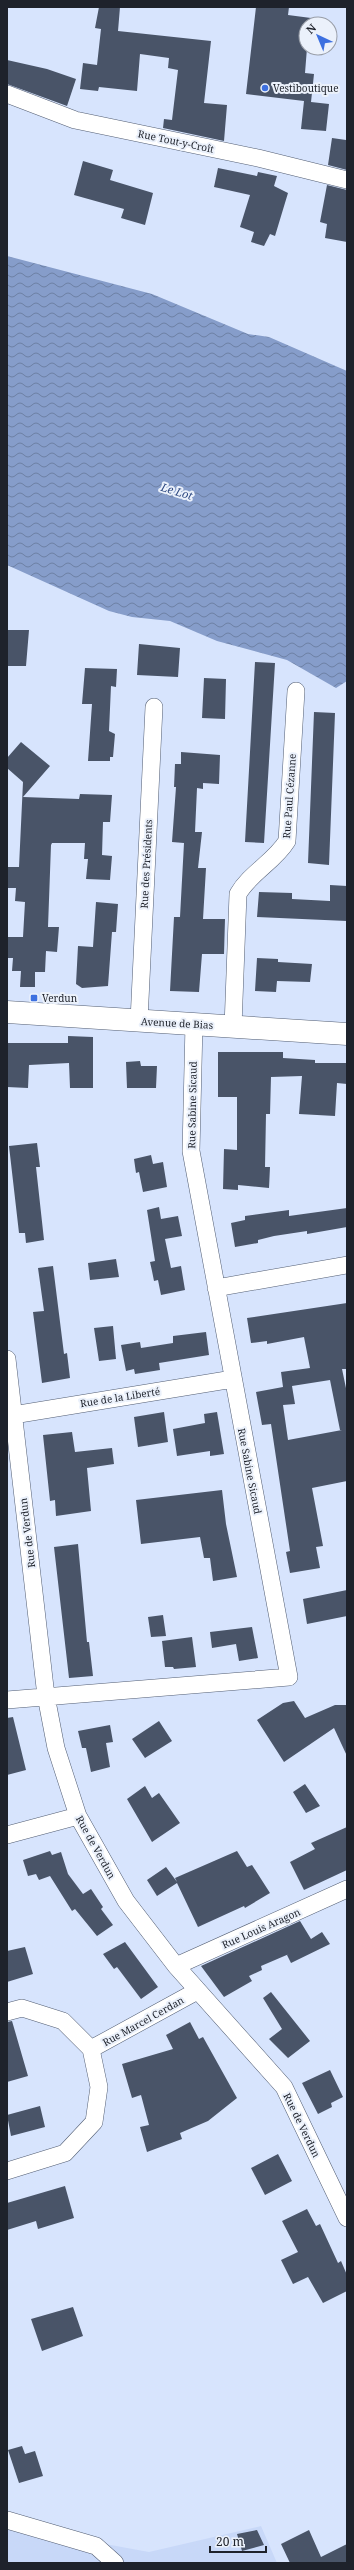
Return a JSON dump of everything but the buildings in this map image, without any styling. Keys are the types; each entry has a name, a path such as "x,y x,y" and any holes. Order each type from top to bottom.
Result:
{"street":[{"name":"Rue Tout-y-Croît","path":"7,94 75,120 258,158 347,180"},
{"name":"Rue Paul Cézanne","path":"233,1027 238,894 244,884 281,851 287,841 296,691"},
{"name":"Rue des Présidents","path":"139,1021 154,707"},
{"name":"Avenue de Bias","path":"7,1012 347,1034"},
{"name":"Rue Sabine Sicaud","path":"46,1696 289,1677 191,1151 194,1024"},
{"path":"216,1288 347,1265"},
{"name":"Rue de Verdun","path":"7,1359 10,1415 46,1696 56,1748 78,1816 126,1901 176,1966 284,2087 347,2218"},
{"name":"Rue de la Liberté","path":"10,1415 233,1378"},
{"path":"7,1700 46,1696"},
{"path":"7,1835 78,1816"},
{"name":"Rue Louis Aragon","path":"176,1966 347,1889"},
{"name":"Rue Marcel Cerdan","path":"7,2012 22,2008 63,2021 91,2049 197,1990"},
{"path":"7,2171 65,2153 94,2122 99,2087 91,2049"},
{"path":"7,2520 96,2546 115,2563"}],"shaded area":[{"path":"7,2526 149,2552 261,2526 277,2563 7,2563"}],"water":[{"name":"Le Lot","path":"7,256 152,294 248,334 269,337 347,371 347,681 336,688 287,660 217,641 170,621 132,617 109,611 7,565"}],"place":[{"name":"Vestiboutique","path":"265,88"},
{"name":"Verdun","path":"34,998"}]}
